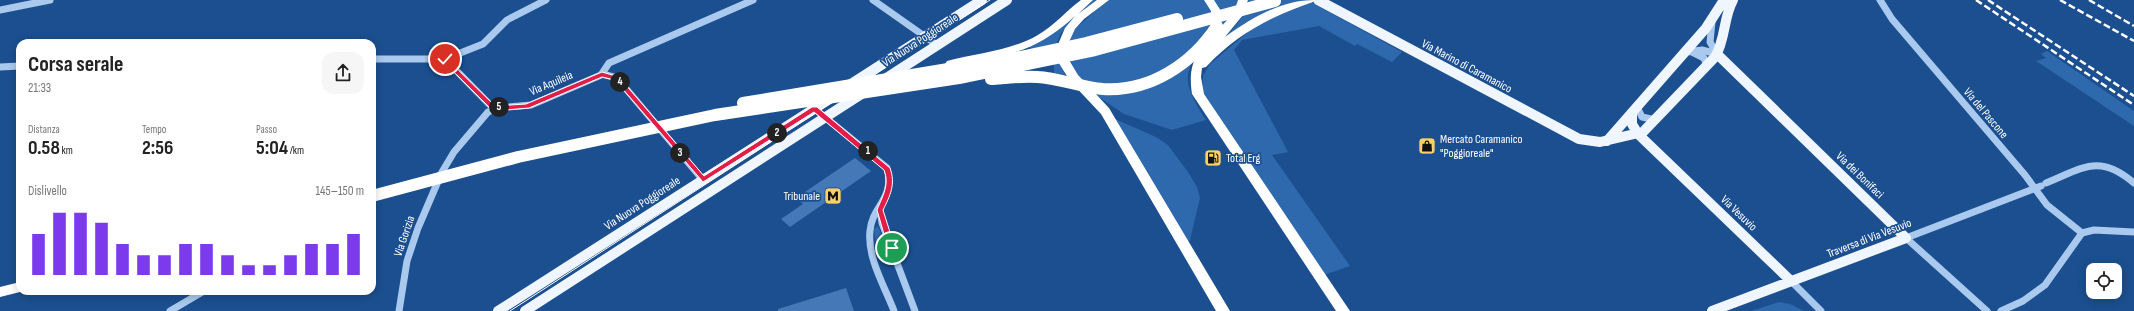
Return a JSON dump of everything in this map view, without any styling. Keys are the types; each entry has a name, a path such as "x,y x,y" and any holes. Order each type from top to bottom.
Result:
{"highway":[{"path":"907,81 1025,46 1050,32 1088,0"},
{"path":"1104,0 1087,12 1070,28 1062,54 1066,66 1074,78 1105,111 1223,311"},
{"path":"907,81 1026,77 1054,79 1103,89 1127,88 1142,85 1176,68 1190,58 1207,41 1215,29 1217,21 1216,11 1209,0"},
{"path":"1243,0 1242,7 1236,16 1201,55 1197,64 1195,82 1198,94 1342,311"},
{"path":"376,195 518,157 715,114 907,81 1073,46 1248,0"},
{"path":"376,188 516,151 617,128 794,94 1018,67 1095,50 1278,0"},
{"path":"1195,82 1197,71 1204,62 1241,31 1259,19 1309,0"},
{"path":"0,285 16,281"},
{"path":"0,292 16,288"}],"main road":[{"name":"Via Nuova Poggioreale","path":"498,311 982,0"},
{"name":"Via Nuova Poggioreale","path":"525,311 1007,0"},
{"name":"Via Marino di Caramanico","path":"1318,0 1579,139 1588,142 1607,141 1638,134"},
{"path":"1635,110 1632,124 1638,134 1656,120 1707,66 1717,54 1723,41 1727,3"},
{"path":"1607,141 1687,52 1727,3"},
{"name":"Via dei Bonifaci","path":"1717,54 1906,238"},
{"name":"Via Vesuvio","path":"1638,134 1791,281"},
{"name":"Traversa di Via Vesuvio","path":"1712,311 1906,238"}],"street":[{"path":"0,10 50,0"},
{"path":"376,60 445,59 482,44 507,20 546,0"},
{"name":"Via Aquileia","path":"493,108 526,107 602,74 609,63 753,0"},
{"path":"873,0 937,45"},
{"name":"Via del Pascone","path":"1880,0 1892,19 2041,186 2052,209 2082,233"},
{"path":"1712,20 1710,42 1717,54"},
{"path":"1687,52 1702,50 1717,54"},
{"path":"1687,52 1701,55 1706,61 1707,66"},
{"path":"376,194 391,186 442,172 454,152 493,108 445,59"},
{"path":"0,67 16,66"},
{"path":"602,74 617,78 703,180"},
{"path":"814,109 826,117 887,168 890,176 890,186 880,210 872,223 871,242 894,311"},
{"path":"1635,110 1642,117 1656,120"},
{"name":"Traversa di Via Vesuvio","path":"1906,238 2099,165 2112,168 2134,183"},
{"name":"Via Gorizia","path":"398,311 407,261 418,228 442,172"},
{"path":"880,210 882,223 915,311"},
{"path":"2001,311 2023,301 2045,285 2082,233 2094,230 2134,232"},
{"name":"Via dei Bonifaci","path":"1906,238 1987,311"},
{"name":"Via Vesuvio","path":"1791,281 1821,311"},
{"path":"170,311 197,295"}],"shaded area":[{"path":"1089,0 1238,0 1234,12 1193,62 1189,71 1188,81 1190,91 1206,120 1172,130 1124,114 1097,96 1077,76 1069,62 1068,42 1074,30 1094,12 1087,7 1061,33 1055,47 1065,75 1054,74 1054,65 1024,44"},
{"path":"1248,0 1307,0 1402,52 1392,62 1357,44 1355,46 1319,26 1242,40 1234,50 1288,152 1272,155 1350,266 1324,275 1203,95 1203,76 1210,64 1254,27 1246,22 1207,56 1238,22 1247,7"},
{"path":"2047,51 2134,111 2134,126 2036,61 2046,58 2041,54"},
{"path":"1115,119 1156,137 1168,145 1197,187 1200,198 1190,240 1187,242"},
{"path":"878,226 886,245 876,247 874,229"},
{"path":"1779,302 1790,304 1804,311 1751,311"}],"building":[{"path":"855,158 871,171 790,227 781,219 803,204 796,198"},
{"path":"846,288 854,311 778,311 778,309"}],"tram line":[{"path":"510,311 990,0"}],"railway":[{"path":"1976,0 2134,105"},
{"path":"1988,0 2134,96"},
{"path":"2060,0 2134,41"},
{"path":"2089,0 2134,26"}],"place":[{"name":"Mercato Caramanico \"Poggioreale\"","path":"1427,146"},
{"name":"Total Erg","path":"1213,158"},
{"name":"Tribunale","path":"833,196"}],"route":[{"path":"445,59 482,99 493,108 526,107 602,74 617,78 703,180 814,109 878,159 887,168 891,182 880,210 882,223 892,248"}]}
